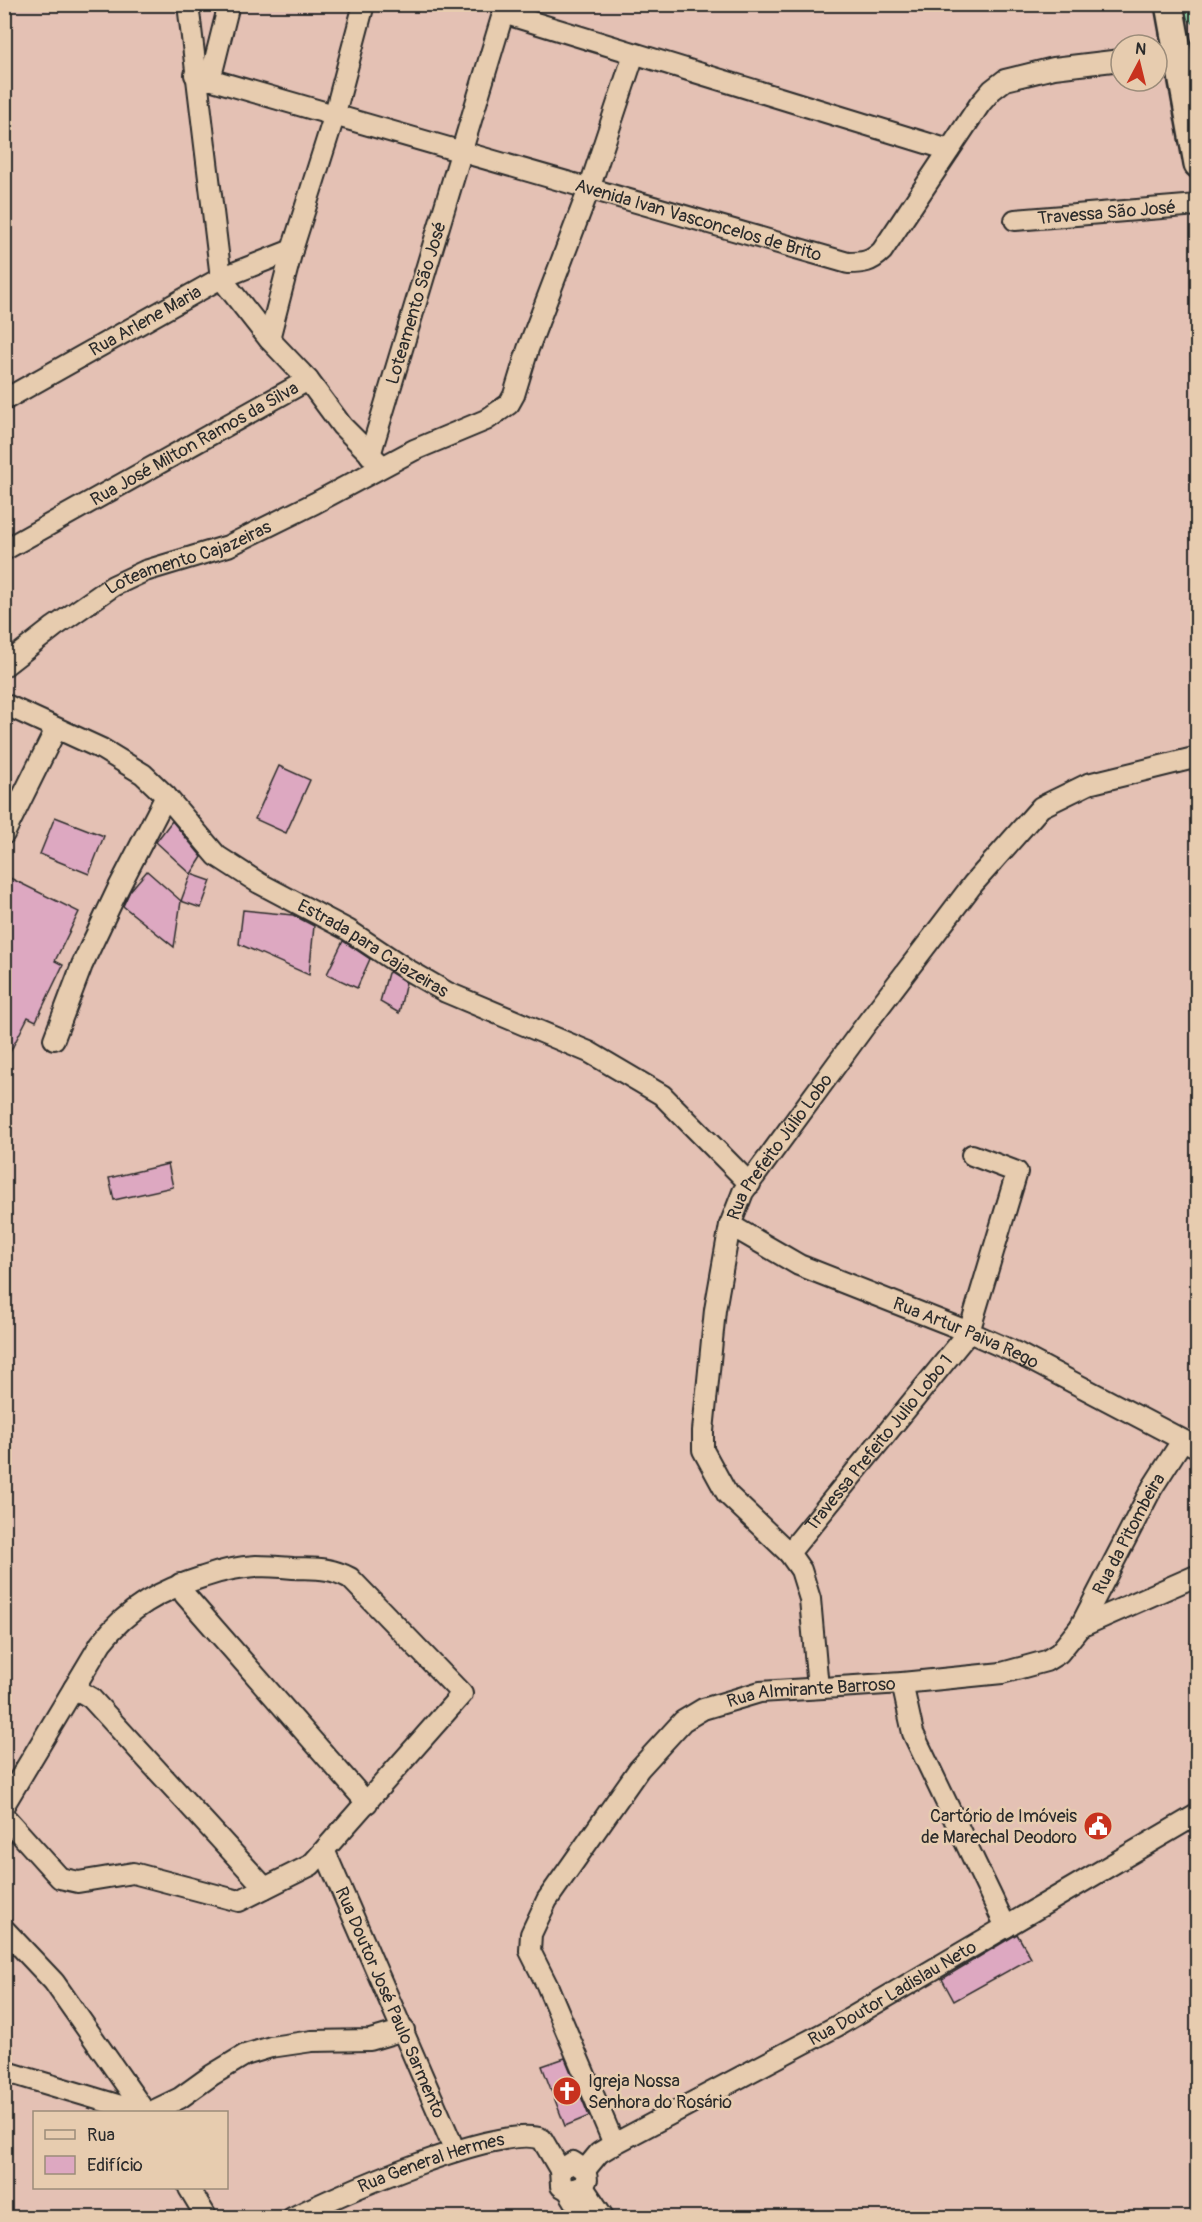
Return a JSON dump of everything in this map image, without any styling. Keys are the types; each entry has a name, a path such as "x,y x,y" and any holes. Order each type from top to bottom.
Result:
{"street":[{"path":"188,4 202,78 221,278"},
{"path":"202,78 229,4"},
{"path":"269,339 292,250 334,117 364,4"},
{"path":"1169,4 1197,164"},
{"path":"505,9 634,54 949,150"},
{"name":"Loteamento São José","path":"376,460 462,152 505,9"},
{"name":"Loteamento Cajazeiras","path":"4,666 54,627 113,586 145,571 228,546 315,503 376,460 486,420 509,404 517,389 528,349 589,189 634,54"},
{"name":"Avenida Ivan Vasconcelos de Brito","path":"202,78 848,263 865,263 874,259 882,251 949,150 986,97 998,84 1005,80 1054,68 1109,61"},
{"name":"Travessa São José","path":"1015,220 1197,205"},
{"name":"Rua Arlene Maria","path":"4,400 221,278 292,250"},
{"name":"Rua José Milton Ramos da Silva","path":"4,550 308,380 269,339 221,278"},
{"path":"308,380 324,404 376,460"},
{"name":"Estrada para Cajazeiras","path":"4,704 102,749 143,774 166,796 217,856 259,883 348,930 408,970 447,992 588,1052 662,1095 750,1184"},
{"path":"4,834 56,729"},
{"name":"Rua Prefeito Júlio Lobo","path":"818,1688 810,1599 801,1570 789,1553 727,1494 703,1450 715,1310 730,1225 743,1192 958,903 1041,807 1088,784 1197,757"},
{"path":"54,1039 82,965 166,796"},
{"name":"Travessa Prefeito Julio Lobo 1","path":"789,1553 969,1332 1017,1172 972,1155"},
{"name":"Rua Artur Paiva Rego","path":"730,1225 799,1265 1019,1354 1190,1445"},
{"name":"Rua da Pitombeira","path":"1080,1628 1152,1488 1190,1445"},
{"path":"4,1805 101,1643 122,1619 149,1599 180,1584 222,1571 255,1566 335,1570 350,1578 462,1694 325,1852 311,1865 239,1901 133,1873 78,1882 60,1878 4,1816"},
{"name":"Rua Almirante Barroso","path":"614,2144 547,1985 530,1951 531,1934 547,1900 639,1769 683,1720 703,1709 760,1692 902,1683 1002,1672 1046,1661 1059,1653 1080,1628 1197,1575"},
{"path":"180,1584 185,1595 367,1803"},
{"path":"902,1683 913,1733 1006,1927"},
{"path":"74,1688 91,1698 265,1888"},
{"name":"Rua Doutor Ladislau Neto","path":"579,2182 599,2153 614,2144 837,2026 1197,1814"},
{"name":"Rua Doutor José Paulo Sarmento","path":"325,1852 455,2151"},
{"path":"4,1929 54,1982 145,2111"},
{"path":"153,2111 180,2098 245,2055 271,2047 312,2041 370,2040 404,2030"},
{"path":"4,2071 138,2111"},
{"name":"Rua General Hermes","path":"292,2217 361,2185 455,2151 505,2139 535,2136 542,2139 560,2170 573,2162 579,2182"},
{"path":"579,2182 585,2217"},
{"path":"579,2182 604,2217"},
{"path":"190,2189 207,2217"}],"green space":[{"path":"1178,5 1197,5 1197,23 1193,23 1179,13"}],"building":[{"path":"279,766 310,780 286,833 255,819"},
{"path":"55,817 104,836 89,874 40,854"},
{"path":"172,821 202,857 191,874 156,842"},
{"path":"147,871 181,901 174,947 123,906 130,891"},
{"path":"191,874 211,881 201,908 181,901"},
{"path":"4,875 79,912 55,961 63,965 36,1021 28,1017 4,1064"},
{"path":"243,910 293,915 314,926 309,975 239,944"},
{"path":"343,941 370,959 357,988 327,974"},
{"path":"390,972 406,982 399,1013 380,1002"},
{"path":"168,1164 173,1187 114,1200 109,1178"},
{"path":"1017,1934 1031,1958 954,2001 942,1979"},
{"name":"Igreja Nossa Senhora do Rosário","path":"565,2058 589,2116 565,2126 542,2066"}],"place":[{"name":"Cartório de Imóveis de Marechal Deodoro","path":"1098,1826"},
{"name":"Igreja Nossa Senhora do Rosário","path":"567,2091"}]}
